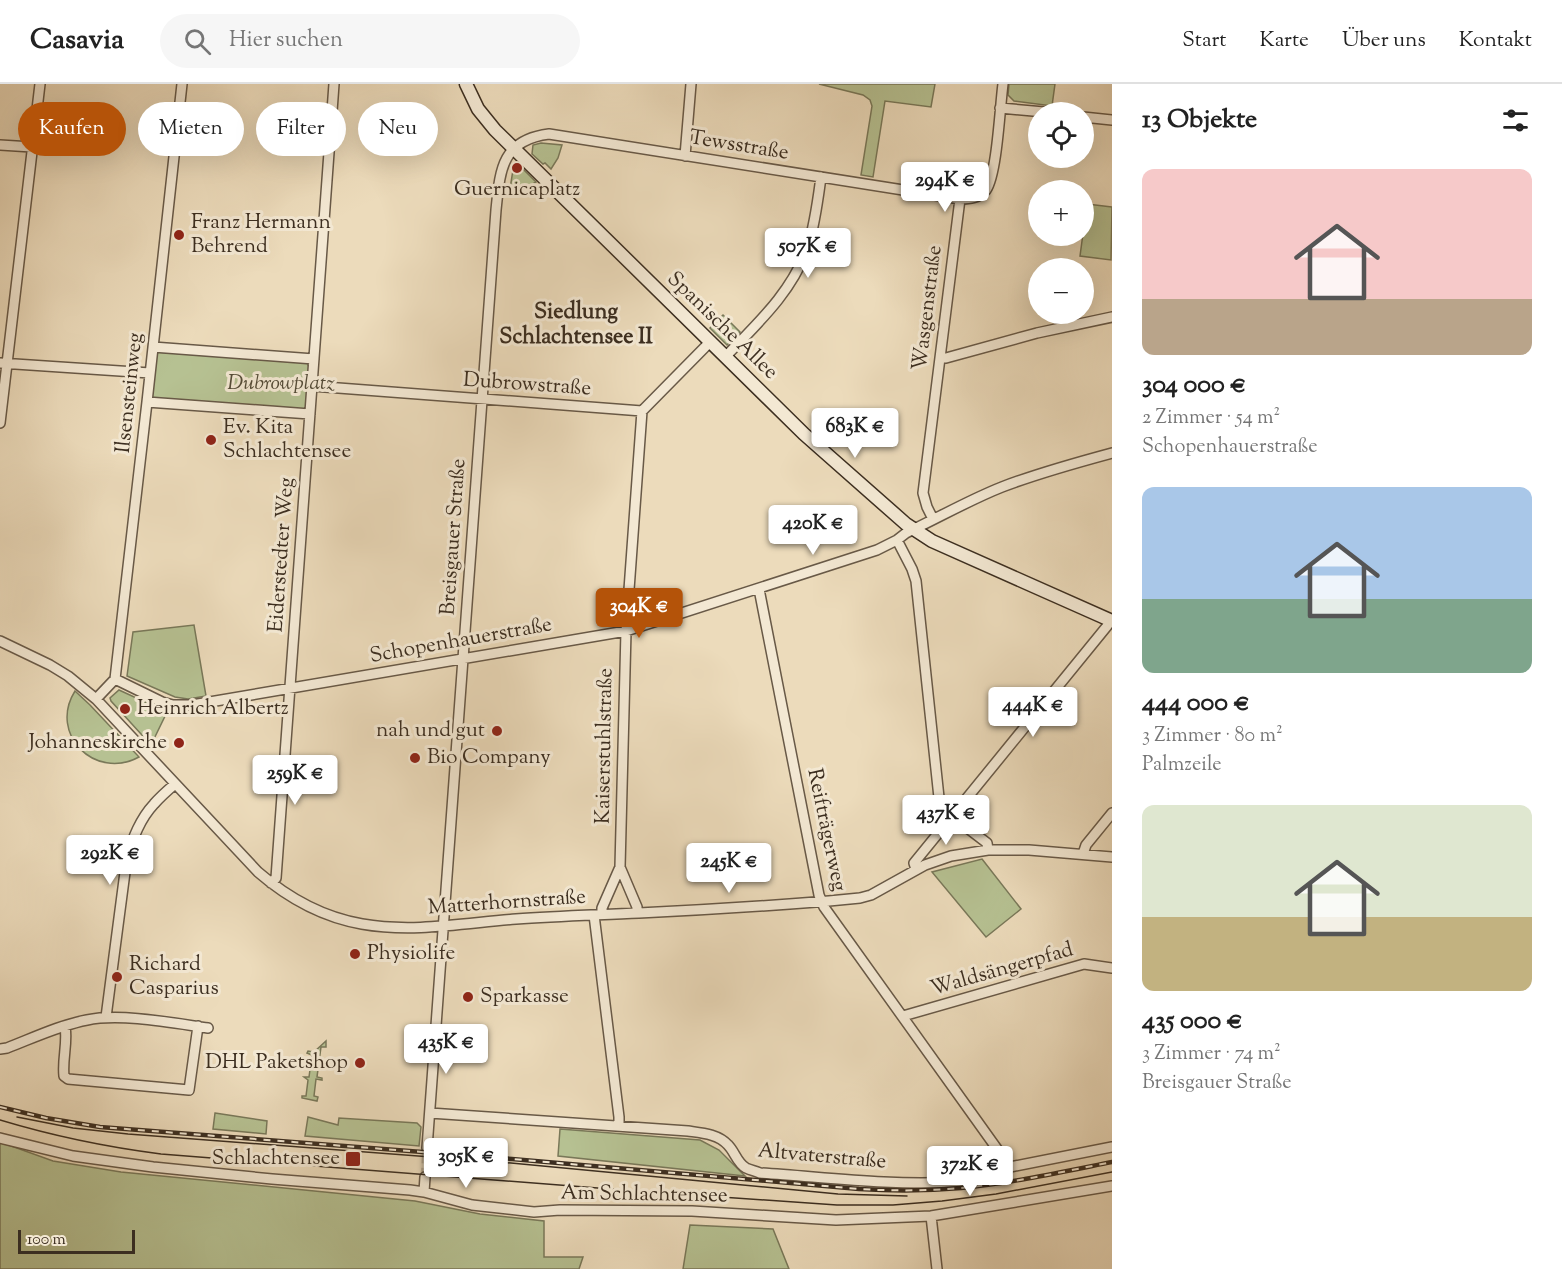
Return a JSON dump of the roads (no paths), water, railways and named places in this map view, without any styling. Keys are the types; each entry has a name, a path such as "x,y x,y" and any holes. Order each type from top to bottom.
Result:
{"main road":[{"name":"Spanische Allee","path":"466,84 486,119 515,149 804,434 887,508 925,537 1112,621"}],"street":[{"path":"38,102 40,84"},
{"name":"Ilsensteinweg","path":"115,678 182,84"},
{"name":"Eiderstedter Weg","path":"271,883 276,878 334,84"},
{"path":"685,156 691,84"},
{"path":"960,199 977,196 986,190 990,181 1003,84"},
{"path":"1000,108 1028,111"},
{"path":"1094,118 1112,120"},
{"name":"Tewsstraße","path":"515,149 530,138 549,134 960,199"},
{"path":"0,145 18,146"},
{"name":"Breisgauer Straße","path":"427,1148 499,177 507,157 515,149"},
{"path":"0,423 4,363 31,156"},
{"path":"726,356 772,308 792,280 808,246 821,177"},
{"name":"Wasgenstraße","path":"933,519 923,493 960,199"},
{"path":"940,358 1112,316"},
{"path":"642,411 711,341"},
{"path":"153,347 314,359"},
{"path":"4,363 150,373"},
{"name":"Dubrowstraße","path":"312,386 642,411"},
{"path":"147,402 310,414"},
{"name":"Kaiserstuhlstraße","path":"619,1126 598,914 620,867 626,631 642,411"},
{"name":"Schopenhauerstraße","path":"115,678 162,702 173,705 192,705 626,631 877,550 933,519 1001,487 1112,453"},
{"path":"897,540 916,581 940,807 987,843 988,850"},
{"name":"Reifträgerweg","path":"759,589 819,895 824,907 1010,1167"},
{"path":"916,869 914,864 1112,621"},
{"name":"Matterhornstraße","path":"0,641 50,664 96,699 258,872 271,883 311,908 342,920 398,928 822,902 871,895 916,869 951,856 988,850 1029,850 1112,857"},
{"path":"96,699 115,678"},
{"path":"106,1017 127,857 136,832 153,804 175,784"},
{"path":"1083,854 1086,845 1112,813"},
{"name":"Kaiserstuhlstraße","path":"620,867 637,907 637,913"},
{"name":"Waldsängerpfad","path":"903,1016 1084,964 1112,968"},
{"path":"0,1049 65,1026 106,1017 203,1027 189,1090 68,1079 64,1076 63,1068 67,1034 65,1026"},
{"name":"Altvaterstraße","path":"430,1113 688,1131 710,1135 728,1145 740,1164 760,1173 868,1181 955,1182 1002,1176 1010,1167 1112,1147"},
{"name":"Am Schlachtensee","path":"0,1138 73,1156 153,1167 424,1192 472,1205 534,1212 560,1210 692,1211 836,1220 931,1216 1112,1186"},
{"path":"424,1192 425,1177"},
{"path":"931,1216 937,1269"}],"tunnel":[{"path":"425,1177 427,1148"}],"tram line":[{"path":"17,1117 73,1128 128,1134 511,1163 838,1194 907,1196"},
{"path":"0,1120 80,1140 161,1154 837,1205 893,1205 942,1201 996,1194 1112,1172"}],"railway":[{"path":"0,1107 100,1127 872,1190 923,1190 980,1186 1112,1162"}],"place":[{"name":"Guernicaplatz","path":"517,168"},
{"name":"Franz Hermann Behrend","path":"179,235"},
{"name":"Ev. Kita Schlachtensee","path":"211,440"},
{"name":"Heinrich Albertz","path":"125,709"},
{"name":"nah und gut","path":"497,731"},
{"name":"Johanneskirche","path":"179,743"},
{"name":"Bio Company","path":"415,758"},
{"name":"Physiolife","path":"355,954"},
{"name":"Richard Casparius","path":"117,977"},
{"name":"Sparkasse","path":"468,997"},
{"name":"DHL Paketshop","path":"360,1063"},
{"name":"Schlachtensee","path":"353,1159"}],"district":[{"name":"Siedlung Schlachtensee II","path":"576,326"}],"park label":[{"name":"Dubrowplatz","path":"281,384"}]}
